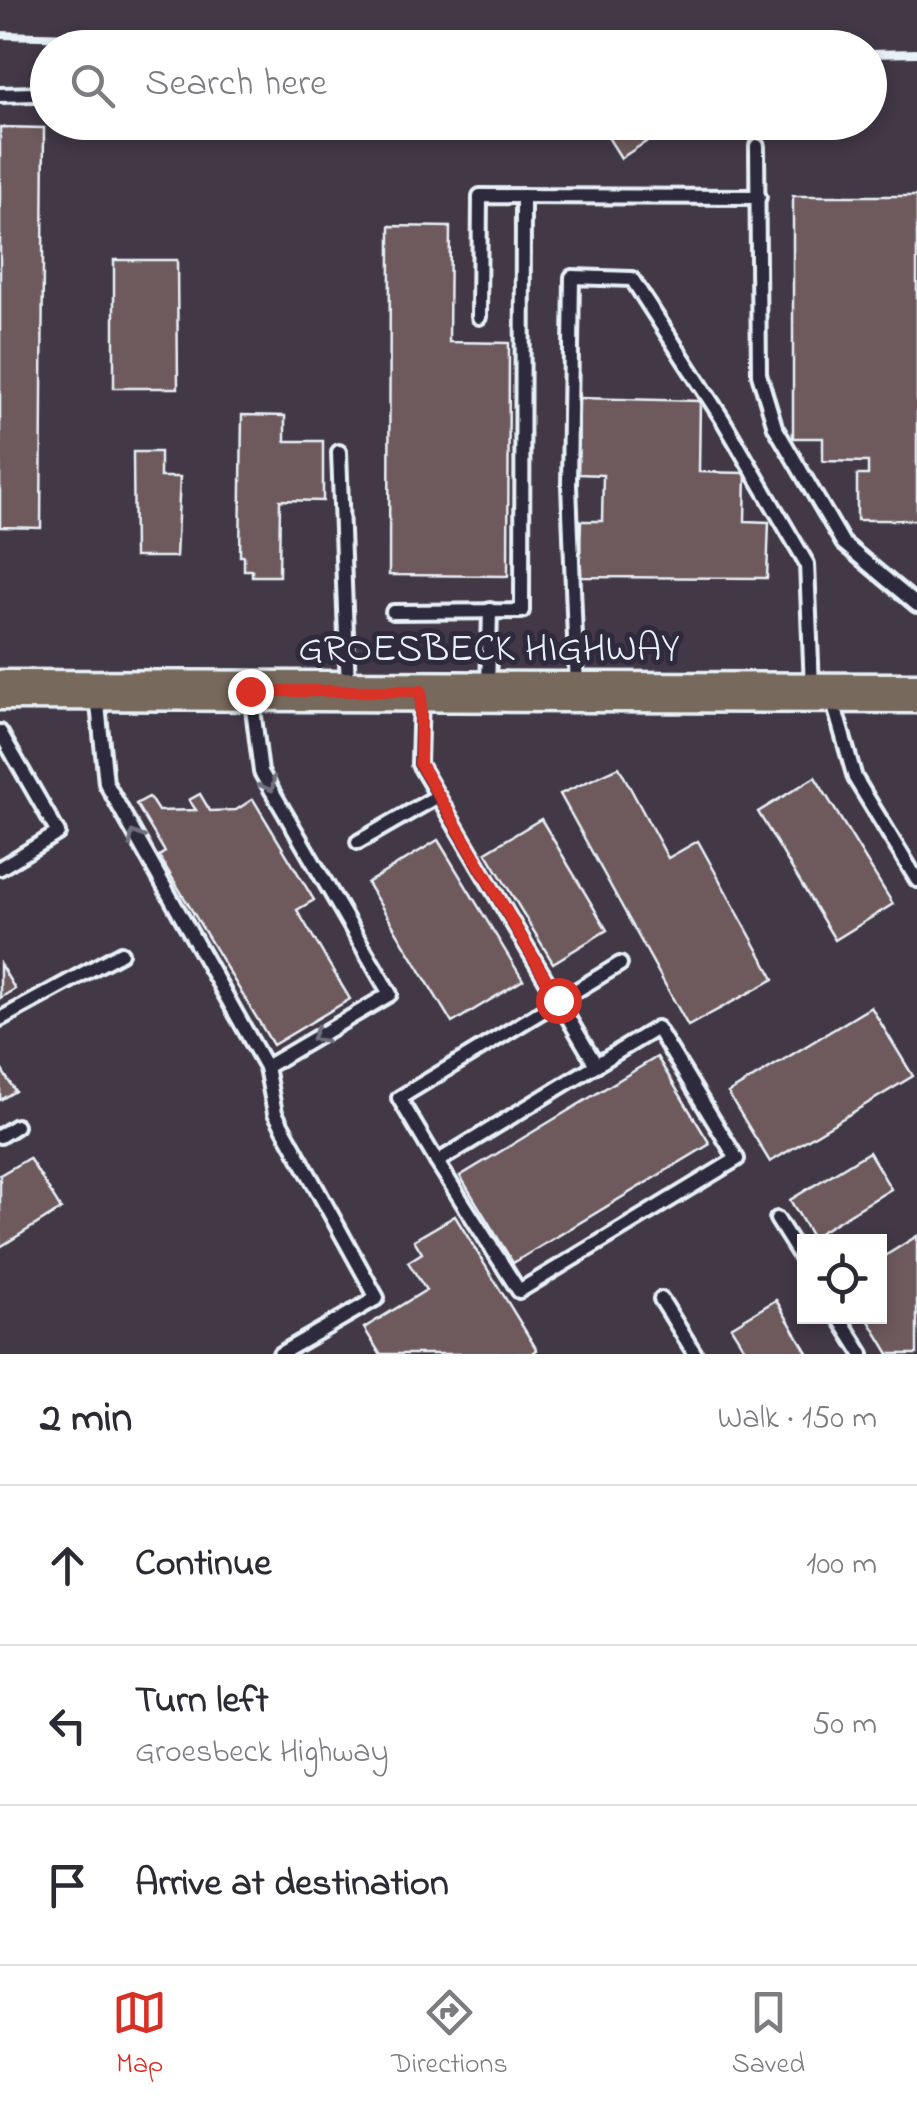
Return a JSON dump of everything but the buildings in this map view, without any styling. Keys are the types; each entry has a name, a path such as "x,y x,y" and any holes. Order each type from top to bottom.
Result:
{"main road":[{"name":"GROESBECK HIGHWAY","path":"0,690 917,692"}],"lane":[{"path":"0,95 30,94"},
{"path":"757,146 759,374 776,426 842,543 917,605"},
{"path":"479,317 480,196 758,197"},
{"path":"393,612 522,611 523,196"},
{"path":"577,692 569,485 572,277 632,279 723,420 807,564 821,693 855,778 917,880"},
{"path":"339,452 348,691"},
{"path":"488,692 490,610"},
{"path":"97,690 106,783 266,1067 275,1114 377,1298 280,1354"},
{"path":"250,691 261,772 390,994 266,1067"},
{"path":"421,691 420,764 596,1065"},
{"path":"0,732 58,834 0,868"},
{"path":"358,842 438,796"},
{"path":"0,1019 121,952"},
{"path":"436,1162 657,1028 737,1159 519,1292 436,1162 399,1098 620,964"},
{"path":"0,1136 16,1126"},
{"path":"777,1219 797,1251"},
{"path":"661,1298 695,1354"},
{"path":"843,1324 862,1354"}],"railway":[{"path":"0,35 30,36"},
{"path":"887,54 917,53"}],"route":[{"path":"250,691 421,691 420,764 558,1000"}]}
